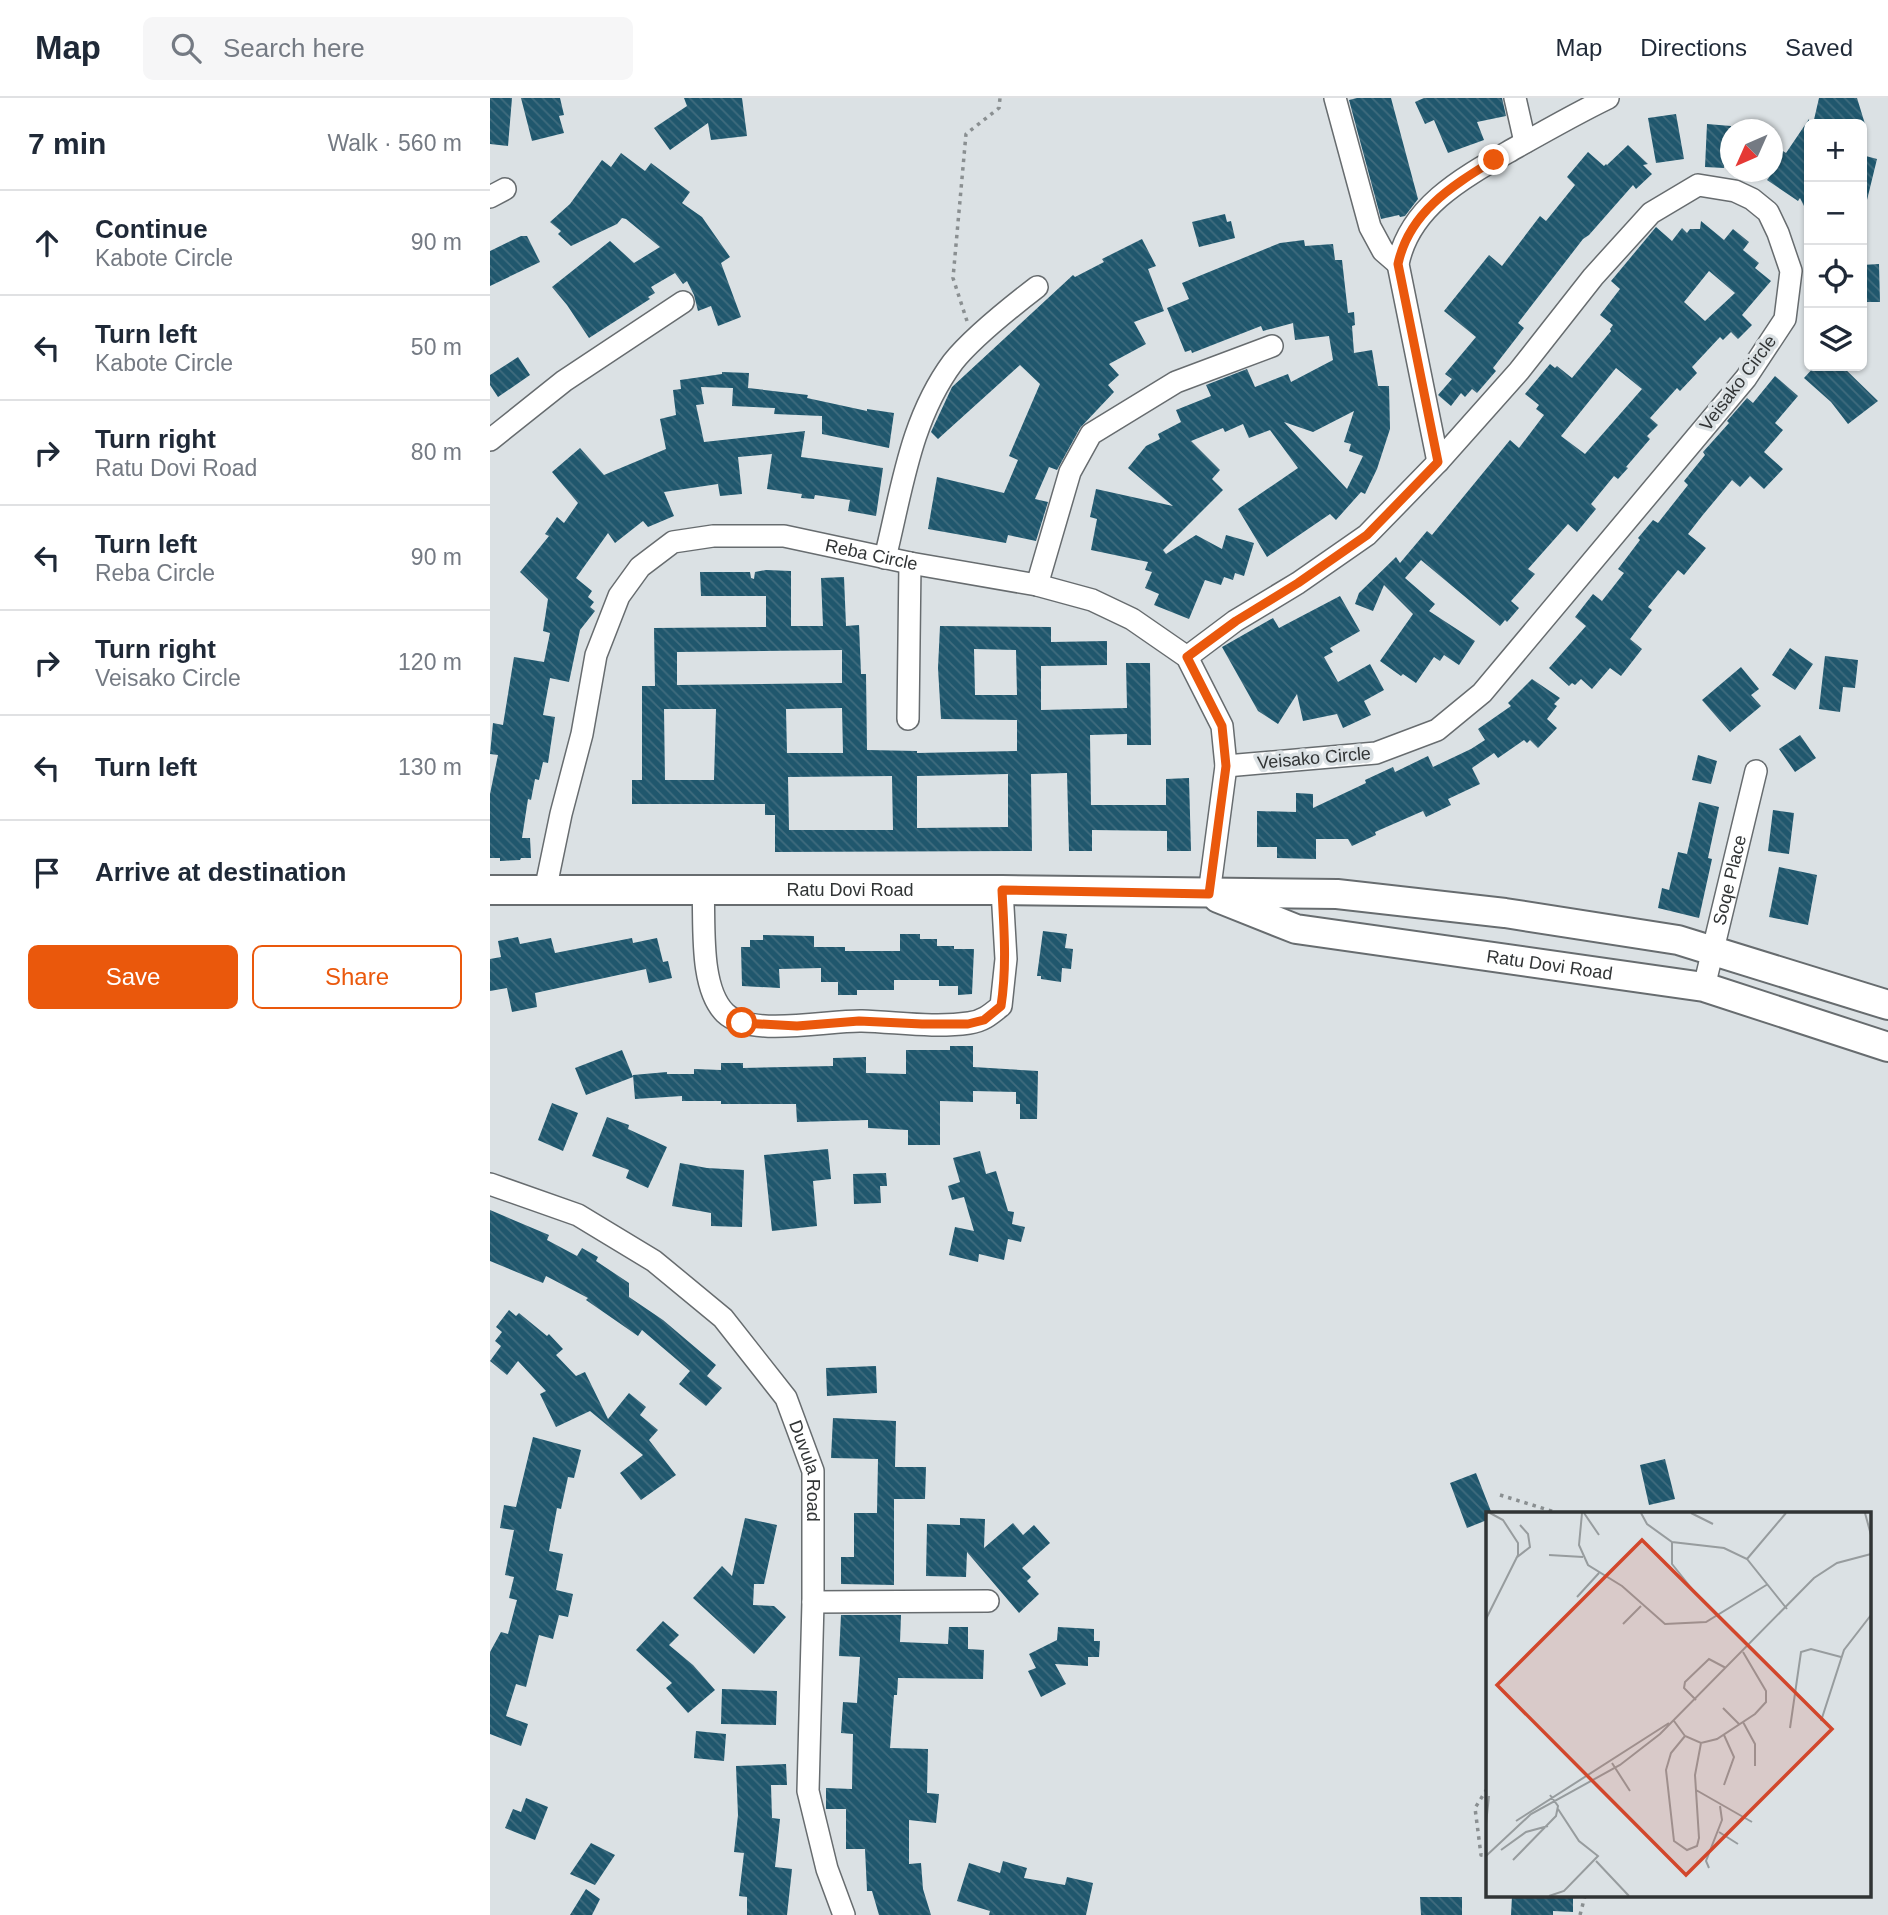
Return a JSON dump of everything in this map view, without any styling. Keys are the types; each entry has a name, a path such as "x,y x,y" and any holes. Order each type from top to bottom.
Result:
{"main road":[{"name":"Ratu Dovi Road","path":"490,890 1002,890 1337,894 1492,911 1678,940 1888,1005"},
{"name":"Ratu Dovi Road","path":"1209,894 1296,929 1704,987 1888,1047"}],"street":[{"path":"1335,98 1370,227 1377,242 1398,264"},
{"path":"1515,98 1525,142"},
{"path":"1438,462 1398,264 1401,246 1414,225 1439,196 1525,142 1570,107 1608,98"},
{"name":"Veisako Circle","path":"1187,657 1236,621 1298,583 1367,535 1438,462 1519,371 1593,277 1651,213 1698,185 1735,191 1752,199 1768,212 1791,271 1785,319 1746,378 1482,692 1437,730 1376,753 1226,766"},
{"path":"885,558 908,455 931,397 955,360 1003,314 1037,287"},
{"path":"490,440 564,381 683,302"},
{"path":"1037,585 1070,472 1091,434 1176,382 1272,346"},
{"name":"Reba Circle","path":"545,891 582,734 596,655 619,596 640,567 673,542 713,536 784,536 910,563 1037,585 1092,600 1132,619 1187,657 1222,726 1226,766 1209,894"},
{"path":"908,719 910,563"},
{"name":"Soqe Place","path":"1704,987 1756,771"},
{"path":"703,889 708,979 714,999 727,1015 742,1023 797,1026 859,1021 968,1024 984,1020 1001,1006 1004,985 1006,958 1002,890"},
{"name":"Duvula Road","path":"490,1184 578,1215 654,1261 723,1318 786,1398 813,1471 808,1791 827,1868 844,1915"},
{"path":"813,1602 988,1601"}],"path":[{"path":"972,344 964,307 953,278 966,134 999,108 1000,98"},
{"path":"1500,1495 1555,1512"},
{"path":"1486,1791 1475,1808 1481,1854 1486,1856"},
{"path":"1580,1915 1584,1898"}],"building":[{"path":"490,98 512,98 508,146 490,144"},
{"path":"521,98 560,98 564,115 559,116 564,133 532,141"},
{"path":"684,98 742,98 747,136 711,140 708,123 670,150 654,128 687,106"},
{"path":"1391,98 1418,199 1405,216 1381,219 1349,100"},
{"path":"1424,98 1502,98 1506,116 1477,122 1484,140 1448,153 1434,120 1425,124 1415,102"},
{"path":"1819,98 1857,98 1863,119 1814,119"},
{"path":"1676,114 1684,159 1656,163 1648,118"},
{"path":"1707,124 1720,125 1720,168 1705,167"},
{"path":"1804,126 1804,206 1800,198 1798,201 1770,182 1783,182 1783,151 1786,153"},
{"path":"1628,145 1648,164 1643,165 1652,174 1636,189 1633,185 1583,239 1518,323 1524,328 1493,368 1496,371 1477,393 1472,389 1465,397 1461,393 1451,406 1438,395 1452,379 1445,374 1476,337 1444,311 1489,255 1502,266 1540,216 1546,221 1575,185 1567,177 1588,152 1604,166"},
{"path":"621,153 645,171 651,163 690,192 682,203 702,217 730,257 721,263 741,317 718,326 711,306 698,311 687,281 683,284 675,273 651,287 655,293 648,297 650,299 589,338 552,287 610,241 634,263 660,247 622,218 617,224 571,246 558,234 561,231 550,222 570,204 602,160 611,167"},
{"path":"1867,156 1877,159 1867,200"},
{"path":"1225,214 1227,222 1231,221 1235,238 1199,247 1192,222"},
{"path":"1701,221 1724,240 1733,229 1749,242 1743,250 1759,263 1755,268 1771,281 1742,315 1752,325 1738,339 1731,332 1723,340 1720,337 1692,367 1697,373 1680,391 1677,388 1650,418 1658,425 1647,436 1650,439 1626,467 1628,468 1618,479 1614,476 1591,504 1596,509 1577,532 1568,524 1528,569 1535,574 1511,601 1519,608 1507,622 1505,620 1500,626 1421,560 1405,578 1435,604 1429,611 1475,641 1459,665 1444,655 1440,661 1434,657 1416,683 1403,674 1401,676 1380,661 1413,614 1384,585 1373,611 1355,604 1359,593 1396,557 1400,563 1427,531 1432,535 1510,440 1519,448 1544,415 1536,409 1539,405 1525,394 1550,364 1572,378 1611,331 1613,325 1600,315 1620,289 1611,281 1656,227 1672,241 1682,228 1687,233 1690,229 1700,229","holes":["1709,271 1735,293 1705,321 1684,302","1616,368 1642,389 1585,454 1561,436"]},
{"path":"521,236 527,236 540,262 490,286 490,251"},
{"path":"1142,239 1156,266 1148,269 1164,311 1134,322 1146,344 1109,364 1119,375 1108,385 1114,392 1080,428 1057,470 1049,467 1035,499 1048,502 1036,541 1008,535 1006,543 928,529 937,477 1004,493 1018,460 1009,456 1040,384 1020,365 938,439 931,432 952,387 1073,275 1075,277 1104,262 1102,259"},
{"path":"1304,240 1305,246 1333,244 1335,260 1342,260 1348,313 1354,312 1354,353 1372,350 1378,386 1389,386 1390,429 1377,469 1365,494 1361,492 1336,520 1330,514 1267,557 1238,509 1298,468 1270,430 1249,438 1243,424 1225,432 1223,428 1191,441 1220,470 1212,479 1223,490 1163,550 1166,554 1196,535 1222,549 1226,535 1254,543 1244,576 1235,573 1233,580 1224,577 1221,585 1205,580 1189,619 1154,605 1159,594 1145,588 1152,572 1145,570 1148,562 1091,550 1097,519 1090,517 1096,489 1173,506 1128,468 1146,446 1160,439 1158,434 1181,422 1176,410 1211,396 1206,385 1247,369 1255,387 1288,374 1291,382 1333,360 1329,336 1295,340 1293,323 1263,331 1261,326 1192,353 1191,350 1185,352 1167,308 1189,299 1182,283 1280,243","holes":["1354,411 1344,442 1351,444 1349,451 1363,456 1347,489 1284,422 1313,432"]},
{"path":"1879,264 1880,302 1867,302 1867,265"},
{"path":"518,357 530,375 498,397 490,385 490,375"},
{"path":"1810,371 1847,371 1878,401 1848,424 1831,402 1804,378"},
{"path":"722,372 749,373 748,388 808,395 807,398 867,411 894,413 889,448 822,434 822,416 774,414 775,408 732,406 733,388 701,387 704,404 696,405 704,442 805,431 801,457 883,468 876,516 848,511 850,500 815,495 814,499 801,498 802,494 767,489 772,454 738,457 742,494 720,496 718,484 664,492 674,516 648,527 643,521 615,543 608,533 576,578 592,591 588,597 594,602 590,607 595,611 580,630 569,682 550,678 543,715 555,717 548,763 543,762 539,780 535,779 531,800 528,799 522,838 530,838 531,858 500,861 500,858 490,858 490,794 498,755 490,754 493,723 503,725 514,657 544,662 550,633 543,631 548,599 520,572 549,536 545,534 557,517 564,523 578,503 552,472 580,448 604,475 666,449 660,419 676,415 673,390 681,389 680,380"},
{"path":"1775,376 1798,396 1775,423 1783,430 1764,452 1783,469 1764,489 1750,476 1740,487 1732,480 1702,516 1688,534 1706,548 1684,575 1678,570 1648,607 1652,610 1630,639 1642,649 1621,676 1610,668 1592,689 1581,679 1575,685 1572,683 1569,686 1549,668 1586,626 1575,617 1593,594 1602,601 1624,573 1618,569 1640,540 1638,538 1653,520 1658,523 1688,485 1684,481 1705,455 1703,452 1747,398 1753,403"},
{"path":"791,571 791,626 823,626 821,578 844,577 846,626 859,625 861,674 866,674 867,750 917,753 1017,751 1017,720 941,719 938,668 940,626 1051,627 1051,642 1107,641 1107,665 1041,666 1041,710 1127,708 1126,663 1150,663 1151,745 1127,745 1127,734 1090,735 1091,805 1166,805 1166,779 1189,778 1191,851 1167,851 1167,831 1092,830 1092,851 1069,851 1067,773 1031,774 1032,851 775,852 775,815 765,815 765,804 632,804 632,780 642,780 642,686 655,686 654,628 766,627 766,596 701,596 700,572 750,572 751,578 754,579 755,572","holes":["974,649 1016,650 1017,695 975,695","842,650 842,683 677,685 677,652","842,708 843,753 787,753 786,709","664,709 716,709 714,780 665,780","1008,774 1008,827 917,828 917,776","892,776 893,830 789,830 788,777"]},
{"path":"1340,596 1360,631 1330,648 1333,652 1324,657 1338,682 1370,664 1384,690 1364,701 1371,715 1343,728 1337,714 1303,721 1297,694 1278,724 1258,711 1222,647 1273,618 1279,628"},
{"path":"1790,648 1813,664 1795,690 1772,675"},
{"path":"1825,656 1858,660 1855,688 1843,687 1840,712 1819,709"},
{"path":"1741,667 1759,689 1751,695 1761,706 1730,732 1702,700"},
{"path":"1532,679 1560,698 1547,719 1557,728 1538,748 1530,740 1527,743 1524,740 1498,758 1494,753 1472,768 1480,784 1448,799 1451,805 1426,817 1423,811 1375,832 1376,835 1352,846 1348,839 1316,839 1316,859 1277,858 1277,847 1257,847 1257,811 1296,812 1296,793 1313,794 1313,808 1393,767 1395,772 1428,756 1433,767 1471,749 1485,740 1478,729 1511,706 1508,703"},
{"path":"1800,735 1816,758 1795,772 1779,749"},
{"path":"1698,755 1717,761 1711,784 1692,780"},
{"path":"1699,802 1719,807 1708,858 1712,859 1699,918 1658,908 1662,888 1669,890 1678,852 1687,854"},
{"path":"1773,810 1794,813 1789,854 1768,851"},
{"path":"1779,867 1817,875 1808,925 1769,917"},
{"path":"1043,931 1067,934 1065,948 1073,949 1071,969 1062,968 1061,982 1037,976"},
{"path":"900,934 920,934 920,939 937,939 937,946 974,949 972,994 958,995 958,986 939,986 939,980 894,980 894,990 857,990 857,995 838,995 838,982 821,982 821,968 779,969 780,988 742,986 741,947 750,947 750,940 763,940 763,935 814,936 814,947 845,947 845,951 900,951"},
{"path":"518,937 520,944 551,938 555,953 632,938 633,943 657,938 663,962 668,961 672,978 649,983 646,969 535,993 537,1007 512,1012 507,988 490,991 490,959 501,957 498,941"},
{"path":"950,1046 973,1046 973,1067 1038,1071 1037,1119 1020,1119 1020,1104 1016,1104 1016,1092 973,1091 973,1102 940,1101 940,1145 908,1145 908,1130 868,1128 868,1120 797,1122 796,1104 721,1104 721,1101 682,1101 682,1096 635,1099 633,1075 667,1072 694,1074 694,1069 721,1070 721,1063 743,1063 743,1068 833,1066 833,1058 866,1057 866,1073 906,1074 906,1050 950,1050"},
{"path":"622,1050 633,1077 586,1095 575,1068"},
{"path":"552,1103 578,1113 563,1151 538,1140"},
{"path":"607,1117 629,1125 628,1129 667,1147 648,1188 626,1178 629,1170 592,1156"},
{"path":"828,1149 831,1179 813,1181 817,1226 772,1231 764,1155"},
{"path":"980,1151 986,1174 996,1171 1008,1211 1014,1212 1012,1224 1025,1227 1021,1242 1008,1239 1004,1260 979,1254 978,1262 949,1255 955,1227 974,1231 964,1197 952,1200 948,1186 960,1182 953,1158"},
{"path":"680,1163 744,1170 742,1227 711,1226 711,1213 672,1206"},
{"path":"886,1173 887,1186 880,1186 881,1203 854,1204 853,1174"},
{"path":"490,1210 549,1235 547,1240 577,1256 582,1248 598,1257 596,1261 629,1283 629,1297 663,1320 716,1365 707,1376 722,1388 706,1406 679,1384 690,1371 642,1330 638,1336 586,1300 588,1298 546,1276 543,1283 490,1261"},
{"path":"509,1310 516,1316 519,1313 547,1336 549,1334 563,1349 556,1355 576,1376 585,1372 608,1419 629,1393 646,1407 640,1415 658,1430 649,1440 676,1475 641,1500 620,1473 643,1455 590,1411 556,1427 540,1394 546,1391 518,1361 507,1375 490,1361 501,1346 495,1341 502,1332 496,1327"},
{"path":"876,1366 877,1393 827,1396 826,1368"},
{"path":"833,1418 896,1421 895,1467 926,1467 925,1499 894,1499 894,1585 841,1584 841,1557 854,1557 854,1513 877,1513 878,1459 831,1458"},
{"path":"533,1437 581,1450 574,1478 568,1477 561,1509 557,1508 549,1551 563,1554 556,1590 573,1594 568,1617 559,1615 553,1639 539,1635 526,1687 516,1684 506,1716 528,1724 521,1746 490,1734 490,1652 501,1632 508,1634 517,1600 509,1598 514,1577 505,1575 514,1530 500,1528 504,1505 516,1507"},
{"path":"1665,1459 1675,1499 1649,1505 1640,1465"},
{"path":"1476,1473 1491,1512 1486,1512 1486,1520 1467,1528 1450,1483"},
{"path":"745,1518 777,1525 764,1584 754,1584 753,1605 774,1606 786,1617 754,1654 693,1598 722,1566 732,1576"},
{"path":"960,1518 985,1519 984,1548 1013,1523 1023,1535 1034,1525 1050,1543 1022,1568 1031,1577 1027,1581 1039,1594 1019,1613 967,1552 966,1577 926,1576 927,1524 960,1525"},
{"path":"841,1615 901,1615 900,1642 948,1644 949,1627 968,1627 968,1649 984,1650 983,1679 898,1678 897,1695 894,1695 890,1748 928,1749 927,1793 939,1794 936,1823 909,1820 909,1864 921,1863 923,1889 931,1915 879,1915 872,1891 867,1891 865,1849 846,1849 846,1809 826,1809 826,1788 852,1789 853,1734 841,1733 843,1702 857,1703 860,1657 839,1656"},
{"path":"663,1621 679,1635 669,1645 693,1665 715,1690 688,1713 666,1688 672,1683 636,1650"},
{"path":"1058,1627 1094,1629 1094,1641 1100,1641 1099,1657 1088,1657 1088,1666 1055,1664 1066,1684 1041,1697 1028,1671 1036,1668 1029,1654 1057,1640"},
{"path":"722,1689 777,1691 776,1725 721,1724"},
{"path":"696,1731 726,1734 724,1761 694,1758"},
{"path":"786,1764 787,1785 771,1785 772,1818 780,1819 775,1867 792,1869 787,1915 747,1915 747,1897 739,1896 744,1853 734,1852 738,1815 736,1766"},
{"path":"526,1798 548,1807 535,1840 505,1828 513,1809 521,1812"},
{"path":"591,1843 615,1855 595,1885 570,1874"},
{"path":"1003,1861 1027,1868 1024,1878 1065,1885 1067,1877 1093,1883 1086,1915 989,1915 990,1911 957,1901 969,1863 1000,1873"},
{"path":"586,1889 600,1899 592,1915 570,1915"},
{"path":"1420,1897 1462,1897 1462,1915 1421,1915"},
{"path":"1512,1898 1573,1898 1573,1912 1511,1915"}],"route":[{"path":"742,1023 797,1026 859,1021 968,1024 984,1020 1001,1006 1004,985 1006,958 1002,890 1209,894 1226,766 1222,726 1187,657 1236,621 1298,583 1367,535 1438,462 1398,264 1401,246 1414,225 1439,196 1494,160"}]}
